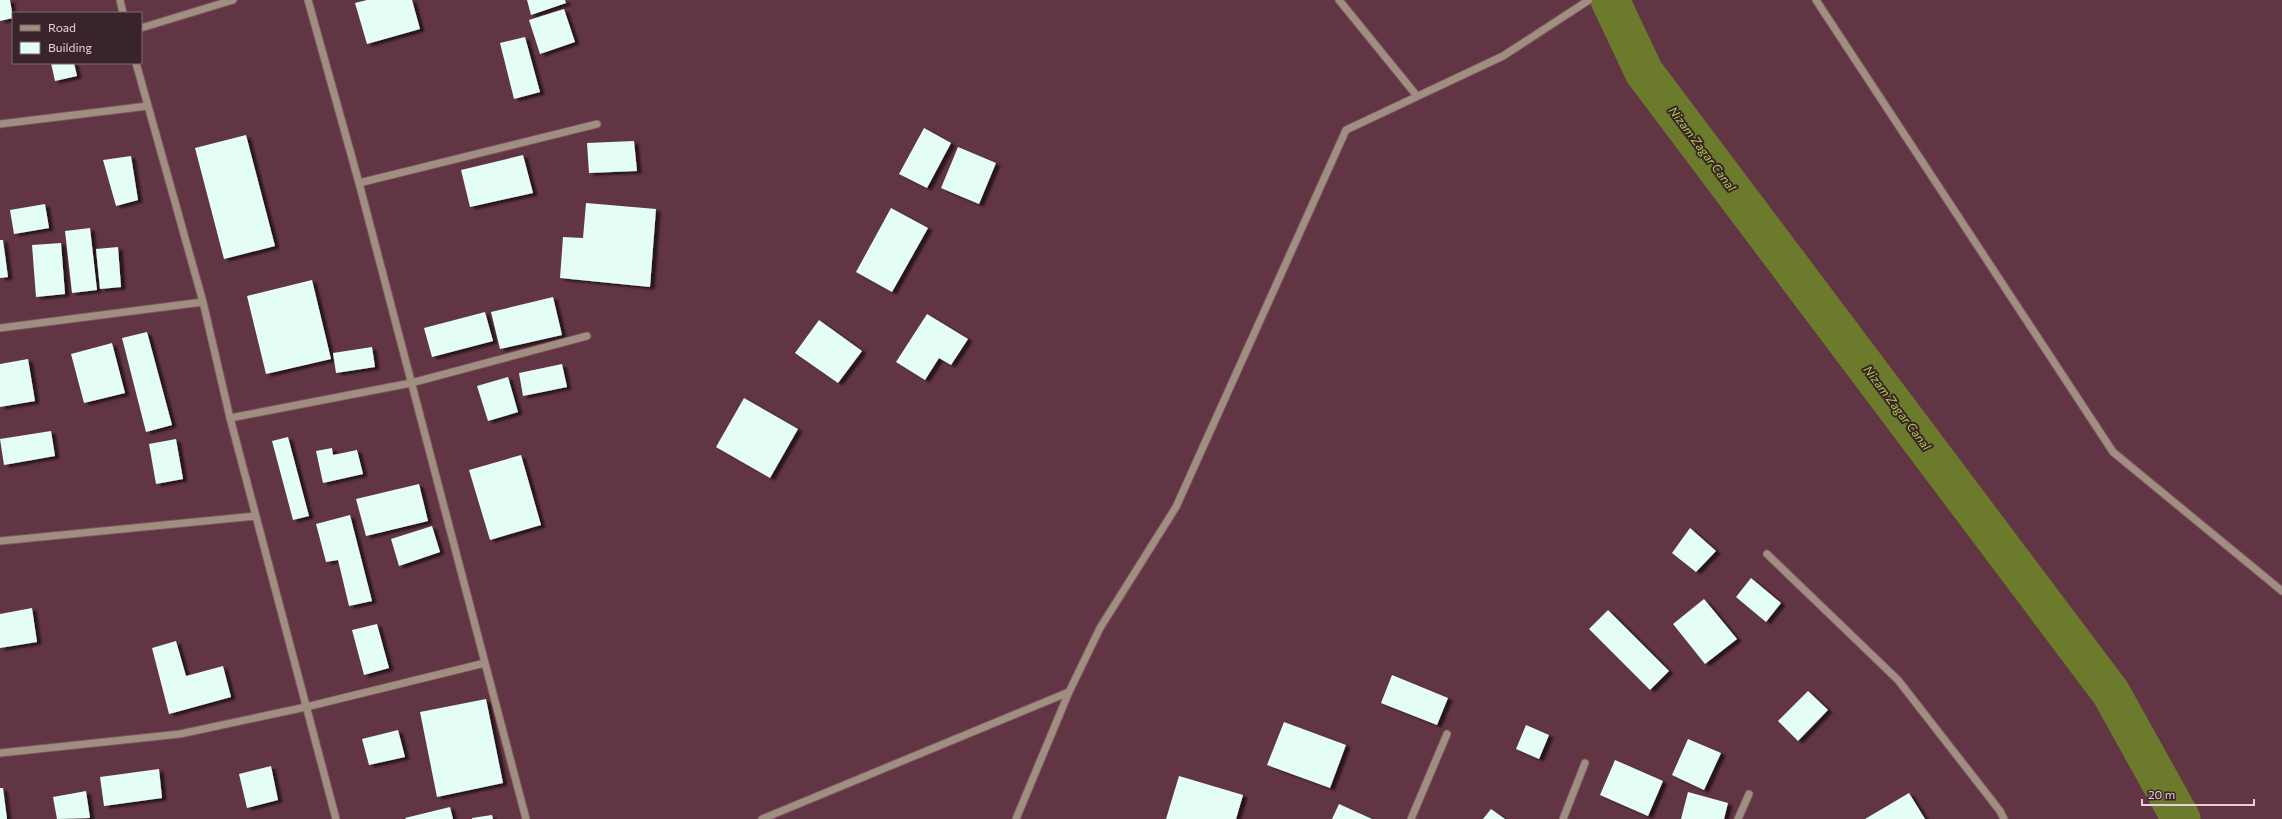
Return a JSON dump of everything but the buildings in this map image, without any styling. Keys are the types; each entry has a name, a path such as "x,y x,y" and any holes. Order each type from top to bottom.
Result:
{"street":[{"path":"120,0 123,12"},
{"path":"142,28 233,0"},
{"path":"308,0 359,184 526,819"},
{"path":"1339,0 1417,96"},
{"path":"1016,819 1069,692 1100,628 1176,507 1346,130 1503,56 1589,0"},
{"path":"1816,0 2113,452 2282,591"},
{"path":"136,64 203,302 230,418 336,819"},
{"path":"0,124 148,106"},
{"path":"359,184 597,124"},
{"path":"0,328 203,302"},
{"path":"230,418 411,383 587,336"},
{"path":"0,541 256,516"},
{"path":"1767,554 1898,680 2000,811 2004,819"},
{"path":"0,753 180,734 306,707 485,663"},
{"path":"762,819 1069,692"},
{"path":"1411,819 1447,734"},
{"path":"1563,819 1585,763"},
{"path":"1738,819 1749,794"}],"waterway":[{"name":"Nizam Zagar Canal","path":"1610,0 1644,72 2111,693 2181,819"}]}
